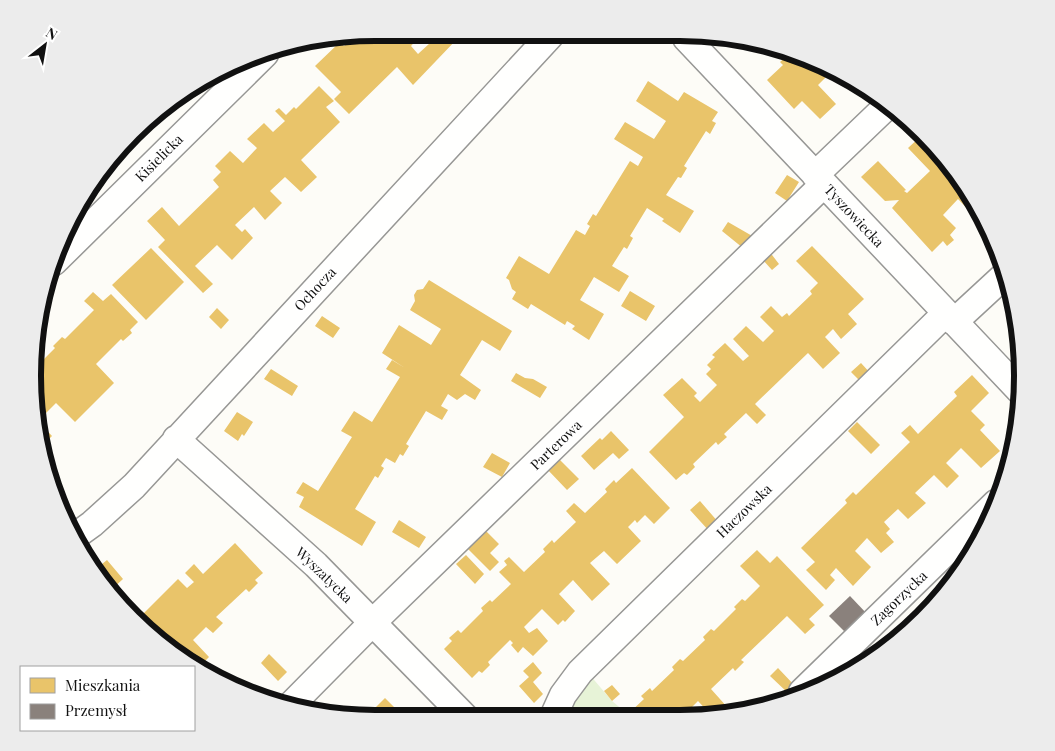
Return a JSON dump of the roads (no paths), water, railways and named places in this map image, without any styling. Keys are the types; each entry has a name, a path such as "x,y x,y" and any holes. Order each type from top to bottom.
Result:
{"street":[{"name":"Ochocza","path":"81,532 134,486 545,41"},
{"name":"Tyszowiecka","path":"691,42 1014,384"},
{"name":"Kisielicka","path":"66,250 254,64"},
{"name":"Parterowa","path":"296,700 819,179 883,110"},
{"name":"Haczowska","path":"556,710 562,695 580,672 950,318 999,279"},
{"name":"Wyszatycka","path":"176,439 316,565 458,710"},
{"name":"Zagorzycka","path":"813,681 982,517"}]}
